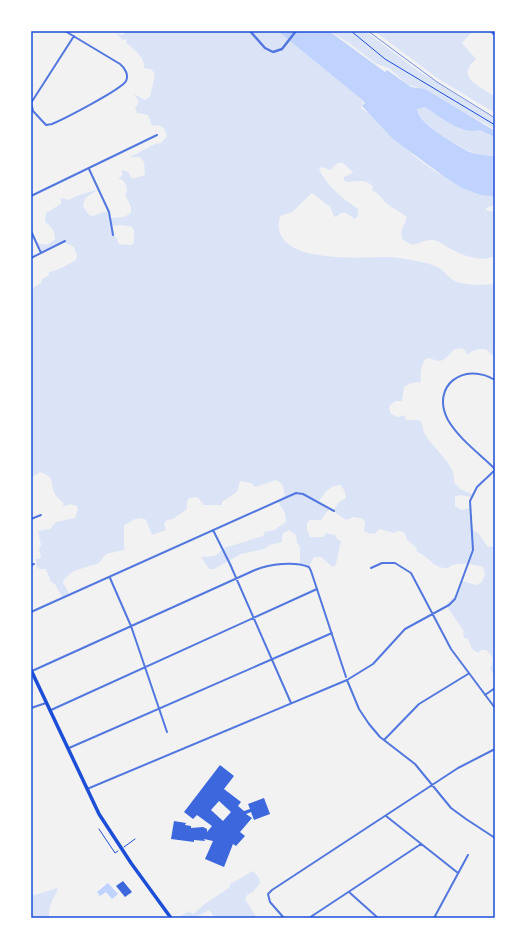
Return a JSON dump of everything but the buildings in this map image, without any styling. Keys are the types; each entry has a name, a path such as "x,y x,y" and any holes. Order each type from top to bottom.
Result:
{"main road":[{"path":"31,670 69,748 86,789 105,825 171,918"}],"street":[{"path":"65,31 74,36 123,67 127,74 126,81 112,92 65,118 46,126 33,111 31,103 74,36"},
{"path":"250,31 270,51 280,51 296,31"},
{"path":"491,31 495,35"},
{"path":"31,196 157,135"},
{"path":"89,169 108,212 113,235"},
{"path":"31,231 41,253"},
{"path":"31,258 65,241"},
{"path":"86,789 347,680 373,664 405,629 451,603 459,591 473,550 470,501 477,487 495,470 452,427 445,413 443,400 450,382 458,376 477,372 495,380"},
{"path":"31,612 296,493 303,494 334,511"},
{"path":"31,519 41,515"},
{"path":"213,530 291,703"},
{"path":"371,568 382,563 391,563 400,565 408,570 413,576 431,614 451,649 468,674 495,708"},
{"path":"31,670 265,566 304,565 309,567 318,589 346,677"},
{"path":"110,577 131,626 167,732"},
{"path":"50,710 318,589"},
{"path":"69,748 332,632"},
{"path":"384,740 419,704 468,674"},
{"path":"347,680 363,716 384,740 415,764 451,808 495,838"},
{"path":"485,695 495,688"},
{"path":"31,708 47,702"},
{"path":"284,918 268,898 268,894 272,890 458,768 495,749"},
{"path":"386,816 458,873"},
{"path":"309,918 421,844"},
{"path":"434,918 468,855"},
{"path":"349,892 378,918"}],"path":[{"path":"352,31 385,59 495,125"}],"shaded area":[{"path":"127,31 279,31 347,85 362,101 363,104 361,108 382,123 414,156 436,172 467,188 495,194 495,205 486,208 486,210 495,212 495,256 489,258 483,259 471,257 434,240 412,245 402,239 401,232 407,217 387,204 376,192 372,191 373,186 367,182 344,181 344,177 353,172 343,163 338,163 330,170 322,167 319,169 326,181 336,192 358,209 358,216 355,219 346,213 341,213 336,217 334,216 330,207 312,193 292,212 280,216 280,232 287,243 301,251 337,257 390,257 405,259 426,263 437,267 457,282 473,285 495,284 495,358 486,349 474,350 468,355 464,349 460,348 453,351 443,360 438,361 427,358 421,368 421,382 411,383 404,387 402,401 396,401 390,405 389,409 391,414 398,417 404,415 406,420 419,420 422,423 423,431 427,438 450,466 454,482 460,489 472,494 471,497 460,495 455,497 455,506 461,510 470,508 473,530 478,533 488,547 495,546 495,677 490,669 493,661 491,655 486,650 481,650 478,653 472,649 468,639 464,638 463,630 446,605 457,594 463,581 476,585 482,582 485,574 483,567 455,564 448,568 443,568 417,552 416,547 408,541 404,532 397,531 394,533 379,529 376,533 370,534 364,531 365,523 363,519 354,517 346,520 333,511 339,502 346,498 345,492 341,485 330,488 325,492 319,501 329,509 321,520 310,520 307,523 307,529 310,537 323,537 326,533 335,535 337,539 341,541 336,564 333,567 321,557 314,557 309,566 300,564 300,546 297,543 296,535 289,530 282,534 282,542 270,545 264,549 241,554 214,569 209,569 201,557 215,556 224,548 263,536 265,532 274,530 286,522 285,513 278,501 285,495 282,484 276,480 255,487 251,483 240,481 237,492 222,502 222,505 204,505 197,497 189,498 187,502 187,509 173,519 167,520 164,524 166,530 152,535 146,520 139,518 124,525 124,550 106,554 99,563 74,571 65,578 63,582 69,594 62,597 55,584 51,582 46,569 39,569 36,565 36,559 39,559 41,556 39,549 41,545 38,531 50,529 56,522 75,518 78,509 77,506 71,504 62,507 64,504 53,490 50,478 45,474 40,472 31,478 31,292 34,287 41,283 42,279 48,276 49,272 59,269 76,260 77,256 74,247 63,242 42,252 37,243 46,244 55,239 52,229 45,222 46,213 61,204 61,198 69,200 99,189 85,198 83,206 89,215 93,216 109,210 111,218 124,217 131,213 131,207 125,194 127,192 127,187 123,180 118,179 122,176 122,170 128,172 132,179 145,175 144,162 140,157 130,157 155,144 161,143 167,136 164,128 158,125 152,126 148,115 137,113 135,108 139,102 134,94 145,100 150,97 155,74 151,69 144,68 143,60 126,43 127,39 123,40 116,33 122,35","holes":["121,225 132,227 134,230 134,243 131,245 119,244 113,234 112,226"]},
{"path":"329,31 365,31 417,70 495,119 495,129 417,87 408,85 390,69 375,63 349,43"},
{"path":"374,31 473,31 462,43 476,59 470,66 468,72 469,77 477,85 495,97 495,113 440,80"},
{"path":"416,106 425,107 495,135 495,160 474,153 443,137 417,114 415,110"},
{"path":"253,871 259,878 260,883 253,892 247,895 245,899 257,918 215,918 209,910 194,918 177,918 189,911 193,914 206,903 230,887 230,884"},
{"path":"58,888 50,906 50,918 31,918 31,896"}],"water":[{"path":"278,31 329,31 385,72 387,70 411,87 425,89 495,131 495,137 480,130 473,131 458,128 425,107 417,109 423,120 430,127 448,140 470,152 495,157 495,196 481,195 462,188 393,139 362,106 365,103 360,98"},
{"path":"108,883 118,894 112,899 106,892 100,896 97,892"}],"railway":[{"path":"368,31 437,82 495,118"}]}
